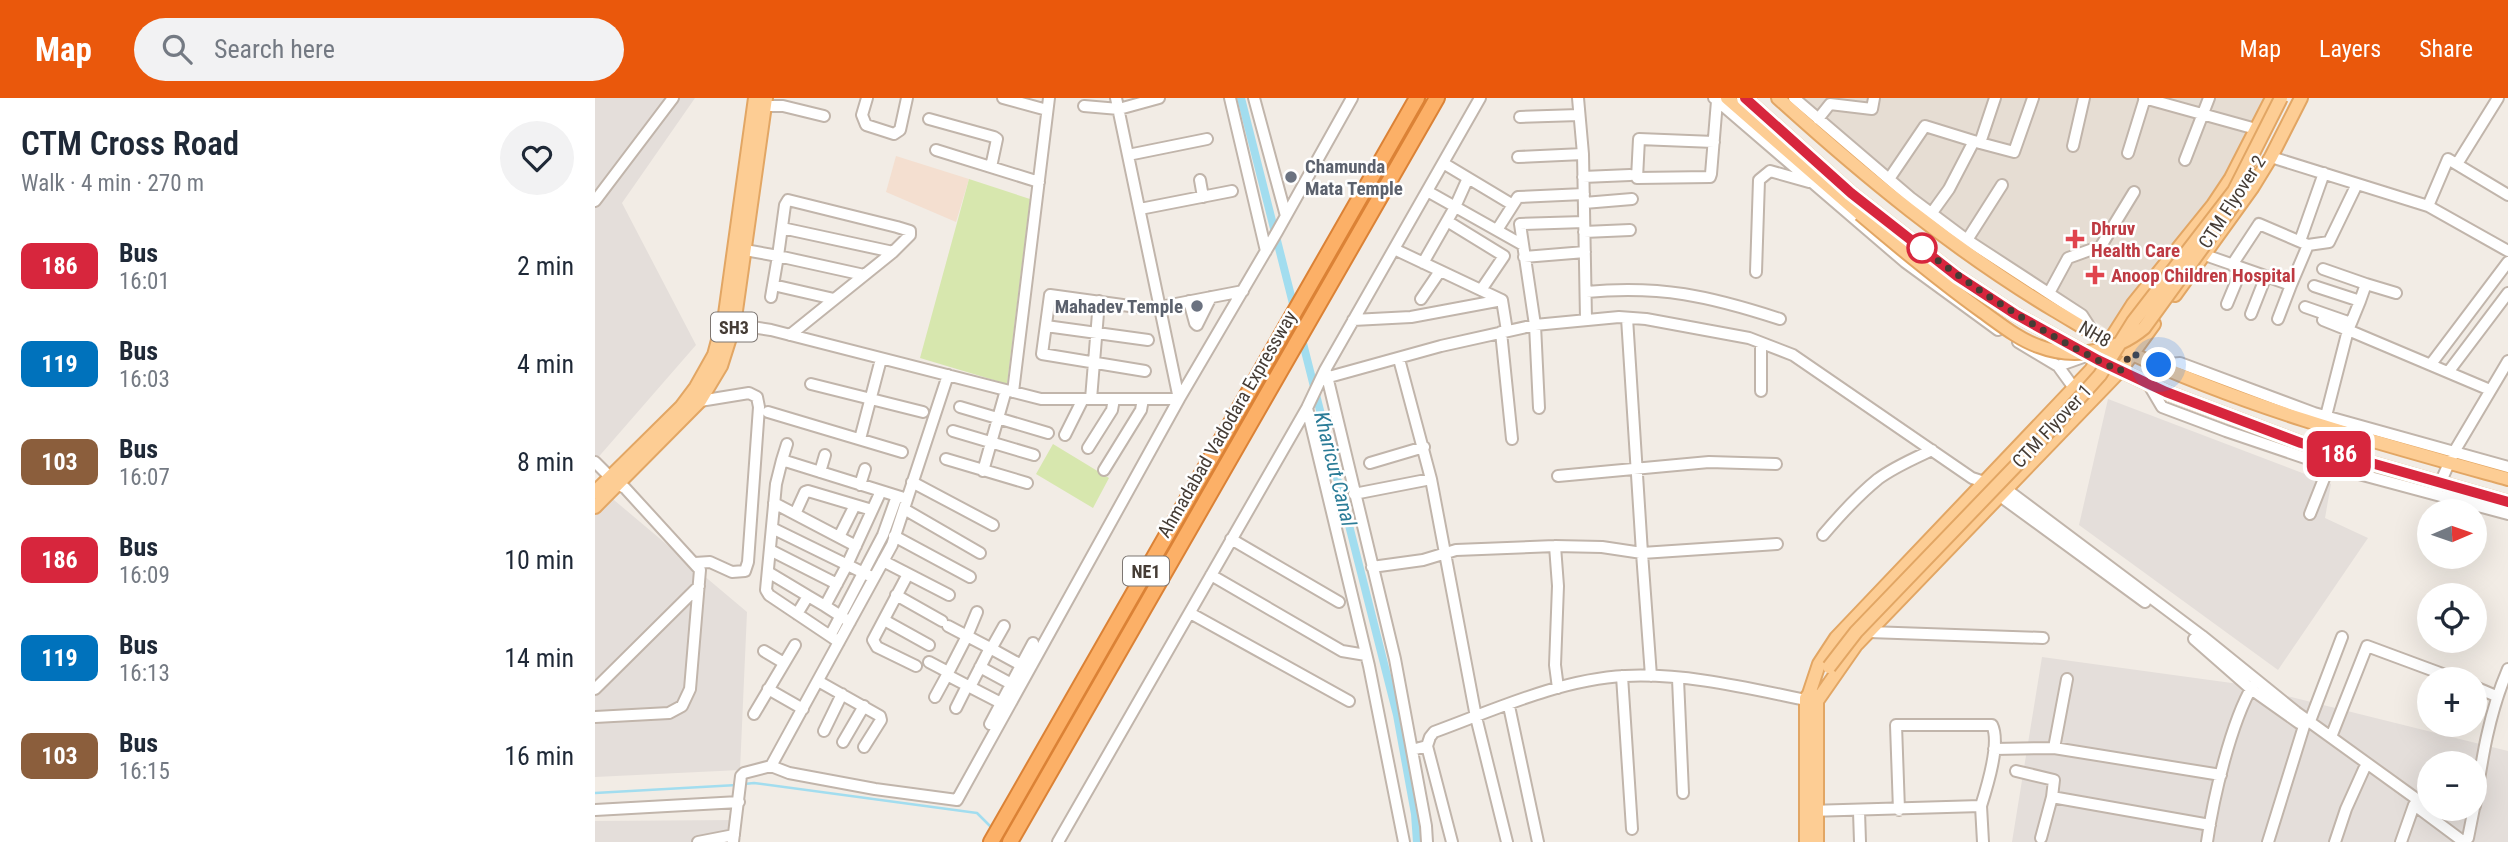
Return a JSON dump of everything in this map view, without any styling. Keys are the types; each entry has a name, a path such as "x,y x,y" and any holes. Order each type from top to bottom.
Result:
{"highway":[{"path":"1353,210 1361,183 1406,98"},
{"name":"Ahmadabad Vadodara Expressway","path":"991,842 1417,98"},
{"name":"Ahmadabad Vadodara Expressway","path":"1011,841 1437,98"},
{"path":"1387,185 1411,156 1448,98"}],"main road":[{"name":"NH8","path":"1745,98 1851,193 1957,276 2015,314 2093,358 2149,385 2301,443 2508,502"},
{"name":"NH8","path":"1778,98 1968,254 2108,342 2284,415 2451,458 2508,479"},
{"path":"1817,842 1812,811 1810,698 1819,664 1836,638 1979,483 2091,370 2093,358 2108,342 2133,304 2213,205 2231,178 2272,98"},
{"name":"CTM Flyover 1","path":"1810,698 1829,667 1856,632 2100,375 2133,322 2234,191 2281,98"},
{"name":"CTM Flyover 2","path":"1719,99 1948,286 2018,337 2037,346 2075,353 2110,348 2130,340 2144,328 2237,200 2292,98"},
{"path":"1810,698 1856,645 2120,371 2235,214 2271,157 2301,98"},
{"path":"595,492 617,481 681,407 696,387 729,323 762,101"},
{"name":"SH3","path":"595,507 617,481 700,401 721,366 745,250 762,101"},
{"path":"1806,842 1812,811"}],"street":[{"path":"595,201 673,98"},
{"path":"867,98 862,115 866,125 894,134 900,130 907,98"},
{"path":"983,471 998,419 1010,391 1048,104 1006,98"},
{"path":"1084,106 1159,98"},
{"path":"1230,98 1266,251"},
{"path":"1254,98 1286,216"},
{"path":"698,842 733,838 740,778 744,773 771,766 789,773 874,789 957,800 1015,686 1352,98"},
{"path":"1058,842 1327,374 1353,320 1480,98"},
{"path":"1578,98 1583,154 1586,319"},
{"path":"1794,98 1860,163 1889,180 1967,240 2082,315 2095,334"},
{"path":"1818,119 1830,104 1871,109 1874,98"},
{"path":"1931,214 1977,142 1995,98"},
{"path":"1889,180 1925,126 2014,152 2033,98"},
{"path":"2073,146 2084,98"},
{"path":"2128,153 2145,98 2256,129"},
{"path":"2185,160 2209,98"},
{"path":"2457,164 2498,98"},
{"path":"1714,142 1639,139 1637,178 1710,177 1719,99"},
{"path":"1719,99 1944,293 2006,336 2058,366 2074,388"},
{"path":"762,101 824,116"},
{"path":"1117,104 1179,400"},
{"path":"1520,117 1579,115"},
{"path":"929,119 997,139 991,167"},
{"path":"1128,155 1207,139"},
{"path":"936,150 1039,181"},
{"path":"1518,158 1583,154"},
{"path":"2271,157 2428,205 2508,251"},
{"path":"2428,205 2448,159 2508,195"},
{"path":"1443,163 1513,205"},
{"path":"1756,272 1759,180 1770,171 1815,184"},
{"path":"2279,319 2324,173"},
{"path":"1583,177 1630,175"},
{"path":"1423,263 1468,178"},
{"path":"1200,180 1203,197"},
{"path":"2227,304 2237,266 2259,224 2304,243 2329,242 2357,184"},
{"path":"1967,240 2002,185"},
{"path":"1140,209 1232,191"},
{"path":"1427,191 1497,230 1524,251 1585,252"},
{"path":"2049,293 2068,258 2101,246 2134,192"},
{"path":"1497,230 1517,197 1632,199"},
{"path":"771,298 785,205 788,200 910,231 910,235 893,252 790,335"},
{"path":"1447,221 1504,256 1481,290"},
{"path":"1539,408 1535,325 1520,224 1630,230"},
{"path":"782,228 893,252"},
{"path":"1394,249 1502,300"},
{"path":"745,250 864,275"},
{"path":"2205,255 2291,285"},
{"path":"2431,364 2508,262"},
{"path":"2323,269 2396,293"},
{"path":"1421,299 1440,271"},
{"path":"2251,314 2266,276"},
{"path":"2326,416 2350,327 2367,284"},
{"path":"773,285 834,299"},
{"path":"2314,286 2360,301"},
{"path":"1585,292 1624,289 1674,291 1725,301 1780,319"},
{"path":"1160,307 1243,291"},
{"path":"2449,371 2508,293"},
{"path":"1137,307 1049,296 1042,332 1042,354 1145,371"},
{"path":"1189,301 1197,325 1211,297"},
{"path":"1353,320 1412,317 1502,300"},
{"path":"1502,300 1512,439"},
{"path":"1065,435 1087,399 1094,363 1099,301"},
{"path":"2306,311 2350,327 2490,390"},
{"path":"1327,374 1535,325 1586,319 1627,318 1705,329 1761,343 1793,355 1979,483 2003,492 2414,805 2453,838 2468,841"},
{"path":"1627,318 1651,676"},
{"path":"729,323 790,335 1041,399 1179,400"},
{"path":"1042,332 1096,333 1148,341"},
{"path":"1761,343 1761,391"},
{"path":"2058,366 2093,358"},
{"path":"860,439 881,359"},
{"path":"1399,359 1431,479 1476,717 1507,842"},
{"path":"2436,495 2451,458 2490,390 2503,379 2508,361"},
{"path":"2159,365 2180,363 2451,458 2508,467"},
{"path":"1327,374 1395,659 1427,842"},
{"path":"771,766 818,681 834,639 889,536 912,482 948,375"},
{"path":"811,384 923,412"},
{"path":"2149,385 2162,407 2329,466 2508,514"},
{"path":"695,563 710,562 732,572 745,571 748,562 759,407 757,397 749,393 700,401"},
{"path":"1088,448 1112,410 1114,399"},
{"path":"1104,470 1141,410 1143,399"},
{"path":"960,407 1048,433"},
{"path":"1307,408 1366,655 1404,842"},
{"path":"768,412 902,452"},
{"path":"953,432 1034,455"},
{"path":"787,444 774,503 766,590 769,595 834,639"},
{"path":"1370,463 1423,447"},
{"path":"1823,534 1850,504 1879,478 1932,450"},
{"path":"595,455 700,570 690,689 682,706 669,713 595,717"},
{"path":"820,472 825,455"},
{"path":"946,458 1027,483"},
{"path":"782,460 881,491 980,553"},
{"path":"595,462 617,481"},
{"path":"1558,476 1709,462 1776,464"},
{"path":"2310,514 2329,466"},
{"path":"860,485 865,469"},
{"path":"1354,494 1431,479"},
{"path":"912,482 993,524"},
{"path":"795,514 805,492 808,491 872,510"},
{"path":"825,606 881,491"},
{"path":"774,503 856,546"},
{"path":"839,537 855,505"},
{"path":"865,526 970,577"},
{"path":"772,528 869,576"},
{"path":"810,546 822,528"},
{"path":"869,576 883,561 889,536"},
{"path":"1231,539 1339,602"},
{"path":"1372,567 1423,560 1456,550 1555,546 1602,547 1642,553 1777,544"},
{"path":"1555,546 1558,586 1555,666 1558,688"},
{"path":"770,550 837,584"},
{"path":"883,561 949,595"},
{"path":"768,572 846,619"},
{"path":"908,573 875,634 874,644 916,666"},
{"path":"1211,575 1342,651 1366,655"},
{"path":"595,689 699,586"},
{"path":"897,595 1021,664"},
{"path":"797,614 808,596"},
{"path":"935,696 977,612"},
{"path":"1190,613 1349,701"},
{"path":"884,620 929,645"},
{"path":"956,708 1004,626"},
{"path":"1869,632 2043,638"},
{"path":"2268,842 2307,724 2342,637"},
{"path":"990,724 1000,704 1015,686 1021,664 1033,643"},
{"path":"754,714 795,645"},
{"path":"2331,737 2367,646 2424,667"},
{"path":"764,651 784,663"},
{"path":"929,662 1000,704"},
{"path":"980,667 1015,686"},
{"path":"2482,751 2496,696 2508,669"},
{"path":"1452,842 1427,746 1434,732 1558,688 1622,676 1678,679 1810,698"},
{"path":"1622,676 1632,830"},
{"path":"1678,679 1683,793"},
{"path":"2055,748 2067,679"},
{"path":"818,681 877,713 881,720 863,747"},
{"path":"2207,842 2221,775 2237,721 2254,684"},
{"path":"768,689 803,709"},
{"path":"2487,692 2496,696"},
{"path":"824,731 842,694"},
{"path":"843,743 864,705"},
{"path":"1509,706 1538,842"},
{"path":"2307,724 2331,737 2417,799"},
{"path":"1899,810 1896,725 1992,725 1994,749 1981,806 1983,842"},
{"path":"1412,750 1427,746"},
{"path":"1994,749 2055,748 2221,775"},
{"path":"2335,842 2364,769"},
{"path":"2016,771 2054,780 2041,838"},
{"path":"2052,797 2210,825"},
{"path":"595,810 739,800"},
{"path":"2401,842 2414,805"},
{"path":"1812,811 1981,806"},
{"path":"1859,811 1860,842"},
{"path":"2445,821 2468,841"},
{"path":"2468,841 2472,821"}],"shaded area":[{"path":"595,98 695,98 622,203 696,345 595,461"},
{"path":"1803,98 2269,98 2229,178 2112,333 1914,197"},
{"path":"896,156 969,179 956,222 886,192"},
{"path":"2108,399 2331,484 2325,518 2368,538 2278,670 2079,525"},
{"path":"595,484 747,612 740,770 595,777"},
{"path":"2042,657 2239,684 2417,728 2417,737 2452,737 2508,751 2508,842 2012,842"},
{"path":"739,820 733,842 595,842 595,821"}],"green space":[{"path":"969,179 1030,199 1007,384 920,358"},
{"path":"1053,444 1109,478 1093,508 1036,474"}],"waterway":[{"name":"Kharicut Canal","path":"1241,98 1397,715 1415,814 1417,842"},
{"path":"744,784 754,783 977,813 994,830"},
{"path":"595,793 737,785"}],"bus line":[{"name":"186","path":"1745,98 1851,193 1957,276 2015,314 2098,360 2166,392 2301,443 2508,502"}],"place":[{"name":"Chamunda Mata Temple","path":"1291,177"},
{"name":"Dhruv Health Care","path":"2075,239"},
{"name":"Anoop Children Hospital","path":"2095,275"},
{"name":"Mahadev Temple","path":"1197,306"}],"route":[{"path":"1922,248 1915,243 1957,276 2015,314 2120,371 2131,353 2159,365"}]}
